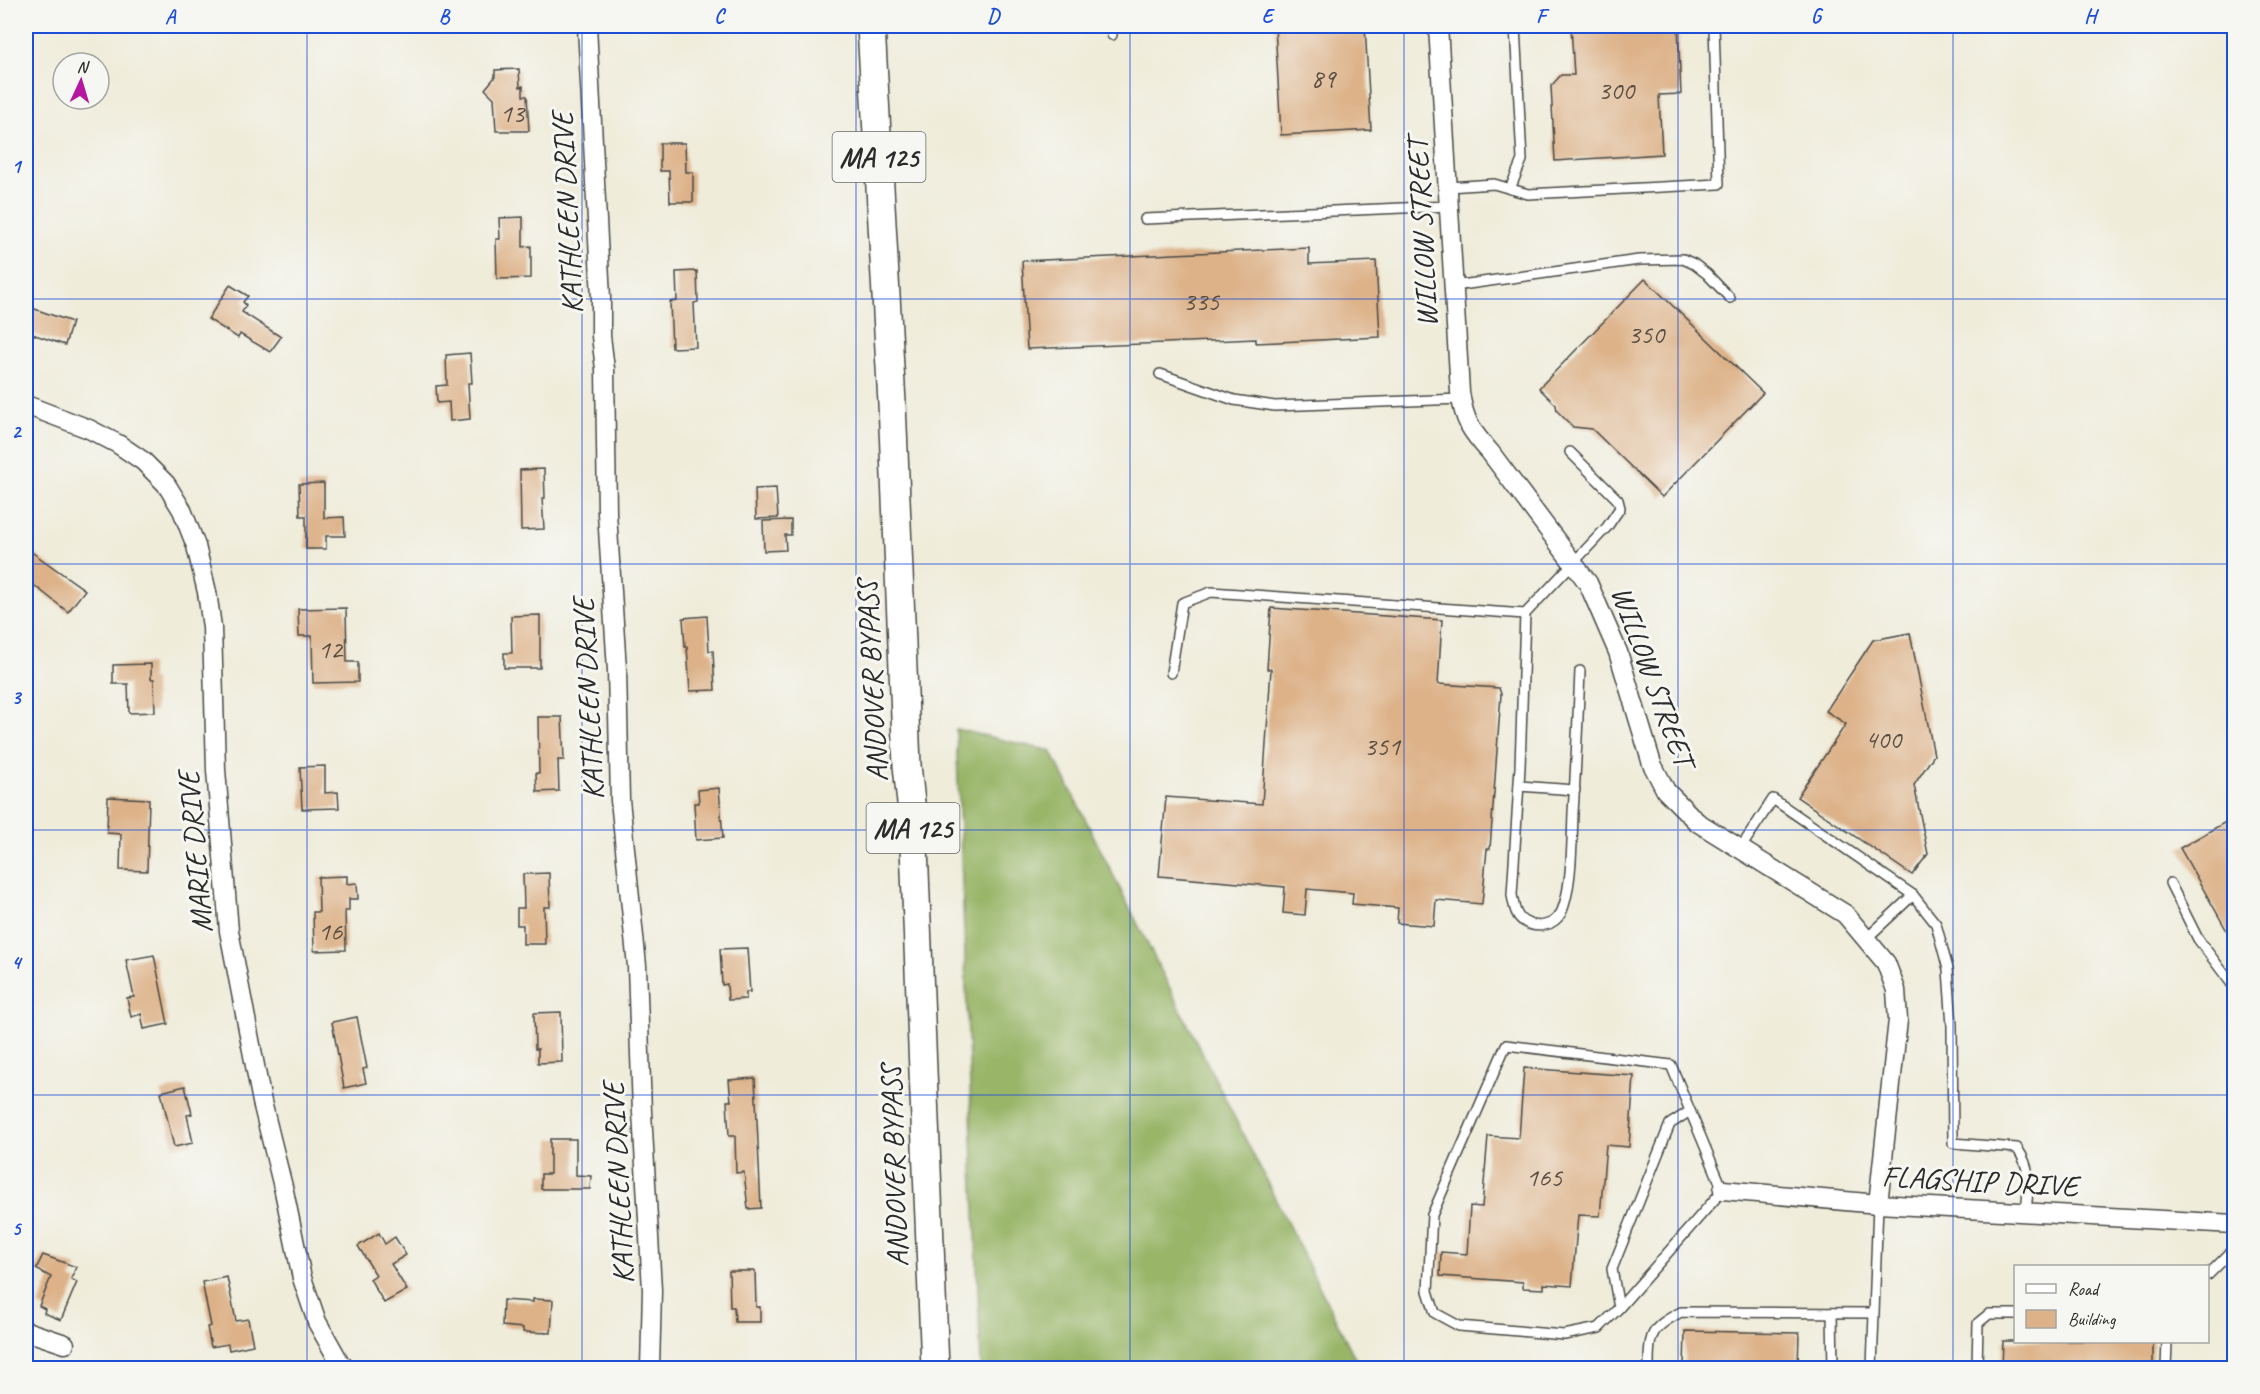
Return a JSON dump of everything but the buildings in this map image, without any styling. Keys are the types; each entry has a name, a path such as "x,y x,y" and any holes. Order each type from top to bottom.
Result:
{"main road":[{"name":"ANDOVER BYPASS","path":"871,26 894,447 908,765 913,822 935,1368"}],"street":[{"name":"KATHLEEN DRIVE","path":"587,26 602,298 601,336 605,369 608,513 617,670 620,800 637,966 652,1290 650,1368"},
{"name":"WILLOW STREET","path":"1438,26 1463,414 1472,432 1490,452 1588,583 1618,652 1652,764 1666,791 1697,822 1845,914 1886,963 1896,990 1898,1020 1878,1204"},
{"name":"MARIE DRIVE","path":"26,405 89,429 118,444 142,461 166,484 182,510 196,546 207,592 212,627 216,770 229,932 262,1102 302,1278 317,1322 340,1363 346,1368"},
{"name":"FLAGSHIP DRIVE","path":"1723,1190 1878,1204 2235,1224"},
{"path":"26,1331 65,1344"}],"lane":[{"path":"1510,189 1522,160 1515,26"},
{"path":"1448,187 1494,184 1528,194 1719,184 1714,26"},
{"path":"1145,219 1449,206"},
{"path":"1454,286 1639,260 1683,259 1707,274 1730,298"},
{"path":"1160,374 1234,400 1275,406 1461,399"},
{"path":"1570,452 1618,500 1620,508 1607,527 1526,614 1512,895 1514,909 1521,920 1534,927 1546,926 1560,915 1566,895 1572,852 1580,670"},
{"path":"1171,673 1182,603 1210,592 1526,614"},
{"path":"1519,786 1575,790"},
{"path":"1740,849 1773,799 1913,895 1936,924 1948,969 1952,1026 1953,1143 2017,1148 2026,1162 2028,1176 2026,1212"},
{"path":"2170,883 2198,939 2235,987"},
{"path":"1867,938 1913,895"},
{"path":"1506,1045 1671,1065 1690,1111 1723,1190 1599,1328 1564,1335 1459,1326 1435,1312 1428,1291 1432,1215 1506,1045"},
{"path":"1619,1308 1612,1269 1670,1124 1690,1111"},
{"path":"1872,1368 1878,1204"},
{"path":"2209,1274 2235,1249"},
{"path":"1649,1368 1649,1343 1656,1329 1667,1319 1681,1312 1873,1313"},
{"path":"1832,1313 1833,1368"},
{"path":"1977,1368 1978,1323 1989,1314 2014,1314"},
{"path":"2166,1368 2167,1343"}],"green space":[{"path":"956,729 1051,751 1360,1368 981,1368"}]}
